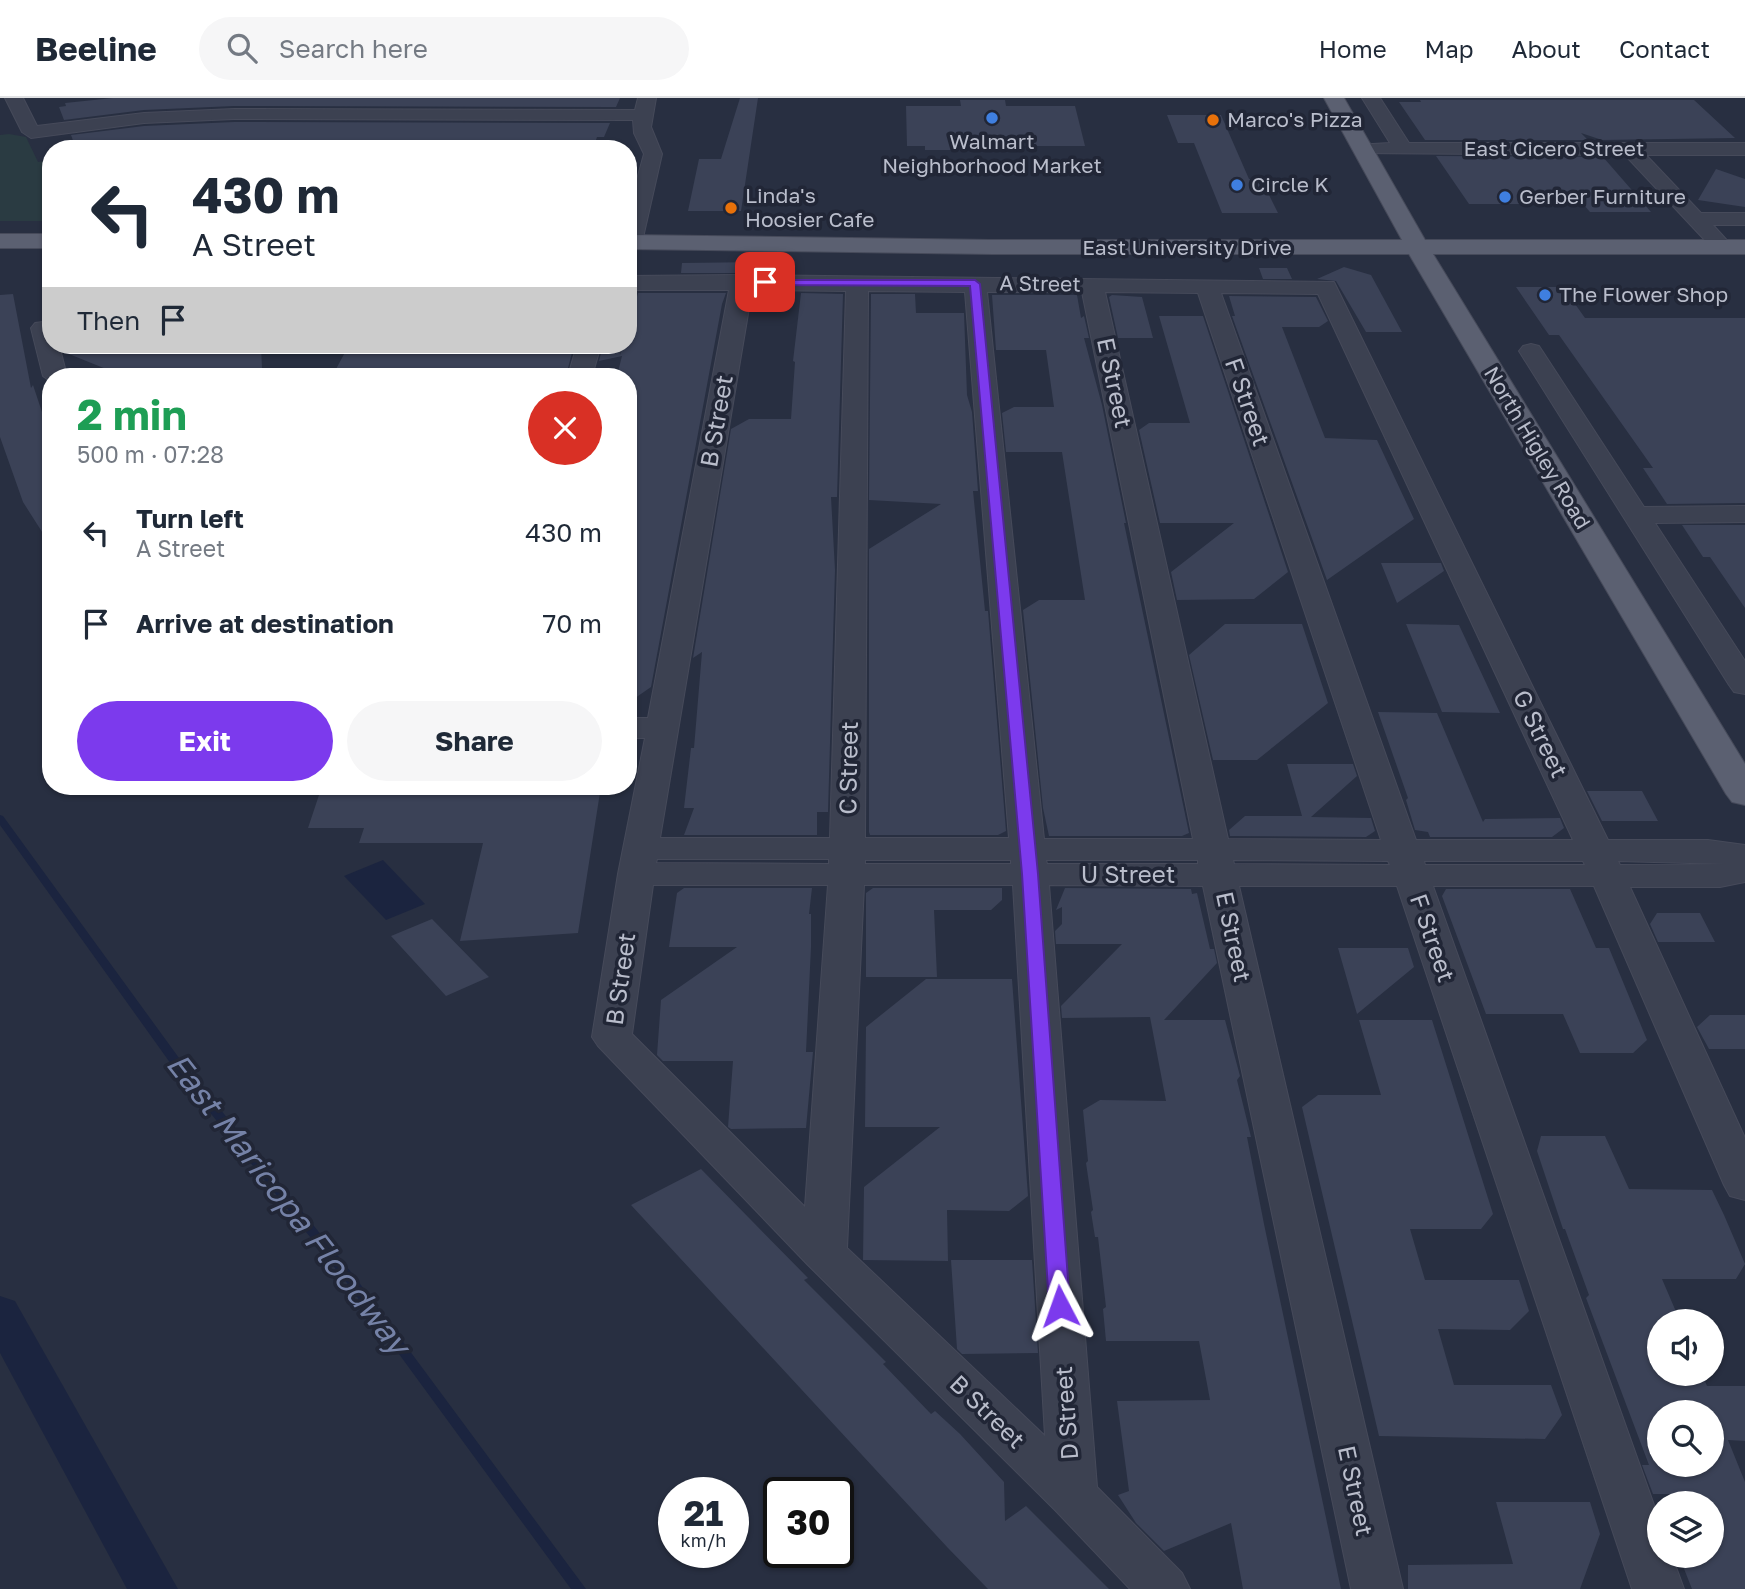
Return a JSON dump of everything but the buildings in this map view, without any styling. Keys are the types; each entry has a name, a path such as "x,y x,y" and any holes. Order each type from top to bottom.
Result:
{"main road":[{"name":"North Higley Road","path":"1335,98 1417,248 1745,794"},
{"path":"0,241 42,241"},
{"name":"East University Drive","path":"637,243 963,247 1733,247"}],"street":[{"path":"15,98 32,132 144,118 234,114 644,107"},
{"path":"1371,98 1403,149"},
{"name":"A Street","path":"637,213 653,154 640,129 644,107"},
{"name":"East Cicero Street","path":"1363,149 1745,149"},
{"path":"1630,149 1696,219 1733,247"},
{"path":"1696,219 1745,219"},
{"name":"B Street","path":"742,282 639,861 612,1037 824,1253 1073,1495"},
{"name":"A Street","path":"637,283 858,282 1325,287"},
{"name":"C Street","path":"824,1253 847,861 858,282"},
{"name":"D Street","path":"975,284 1029,862 1073,1495"},
{"name":"E Street","path":"1093,285 1216,862 1377,1589"},
{"name":"F Street","path":"1207,286 1658,1589"},
{"name":"G Street","path":"1325,287 1602,863 1745,1185"},
{"name":"North Higley Road","path":"1531,351 1741,671"},
{"path":"1637,515 1745,514"},
{"path":"637,728 663,728"},
{"name":"U Street","path":"1602,863 1707,851 1745,856"},
{"name":"U Street","path":"639,861 1602,863 1720,876 1745,871"},
{"path":"1073,1495 1164,1589"}],"shaded area":[{"path":"0,135 26,137 38,162 42,161 42,221 0,221"}],"water":[{"path":"383,860 425,904 386,920 344,876"}],"waterway":[{"name":"East Maricopa Floodway","path":"0,818 175,1061 351,1280 579,1589"},
{"path":"0,1313 153,1589"}],"place":[{"name":"Walmart Neighborhood Market","path":"992,118"},
{"name":"Marco's Pizza","path":"1213,120"},
{"name":"Circle K","path":"1237,185"},
{"name":"Gerber Furniture","path":"1505,197"},
{"name":"Linda's Hoosier Cafe","path":"731,208"},
{"name":"The Flower Shop","path":"1545,295"}],"route":[{"path":"765,282 975,284 1030,874 1060,1306"}]}
